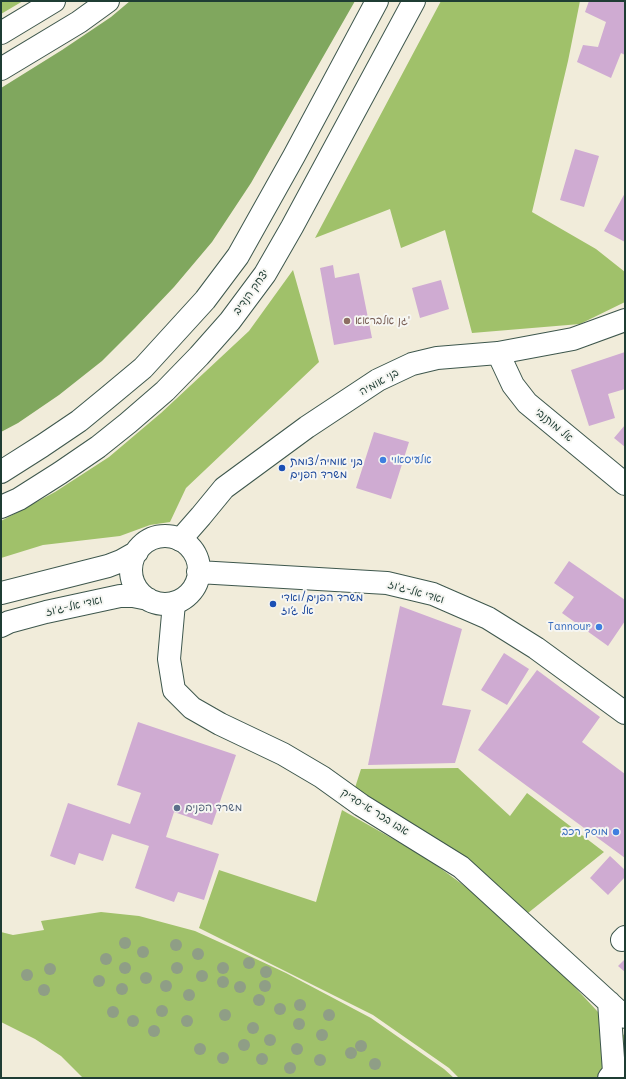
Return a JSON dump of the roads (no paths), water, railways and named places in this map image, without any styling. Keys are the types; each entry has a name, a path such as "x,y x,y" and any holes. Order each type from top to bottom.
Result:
{"main road":[{"path":"1,33 54,1"},
{"path":"1,69 79,22 108,1"},
{"path":"1,472 79,421 143,368 205,300 238,256 294,156 377,1"},
{"name":"יצחק הנדיב","path":"1,507 19,500 60,473 98,447 128,423 165,391 230,321 265,274 414,1"},
{"name":"בני אומיה","path":"180,540 224,488 307,427 378,380 412,364 437,358 498,353 573,339 625,320"},
{"name":"אל מותנבי","path":"498,353 513,385 527,402 625,484"},
{"path":"166,537 180,540 194,553 198,562 196,583 191,592 174,603 160,603 148,599 139,592 133,582 131,571 133,560 137,552 144,544 152,539 166,537"},
{"path":"1,593 108,566 137,552"},
{"name":"ואדי אל-ג'וז","path":"198,572 387,583 433,594 488,618 536,648 625,713"},
{"name":"ואדי אל-ג'וז","path":"1,626 46,612 120,596 133,596 148,599"},
{"name":"אבו בכר א-סדיק","path":"174,603 169,659 174,690 192,708 220,724 283,754 322,777 361,805 461,867 625,1017"},
{"path":"609,1002 614,1072 609,1078"}],"place":[{"name":"גן אלבראא'","path":"347,321"},
{"name":"אלעיסאוי","path":"383,460"},
{"name":"בני אומיה/צומת משרד הפנים","path":"282,468"},
{"name":"משרד הפנים/ואדי אל ג׳וז","path":"273,604"},
{"name":"Tannour","path":"599,627"},
{"name":"משרד הפנים","path":"177,808"},
{"name":"מוסך רכב","path":"616,832"}]}
